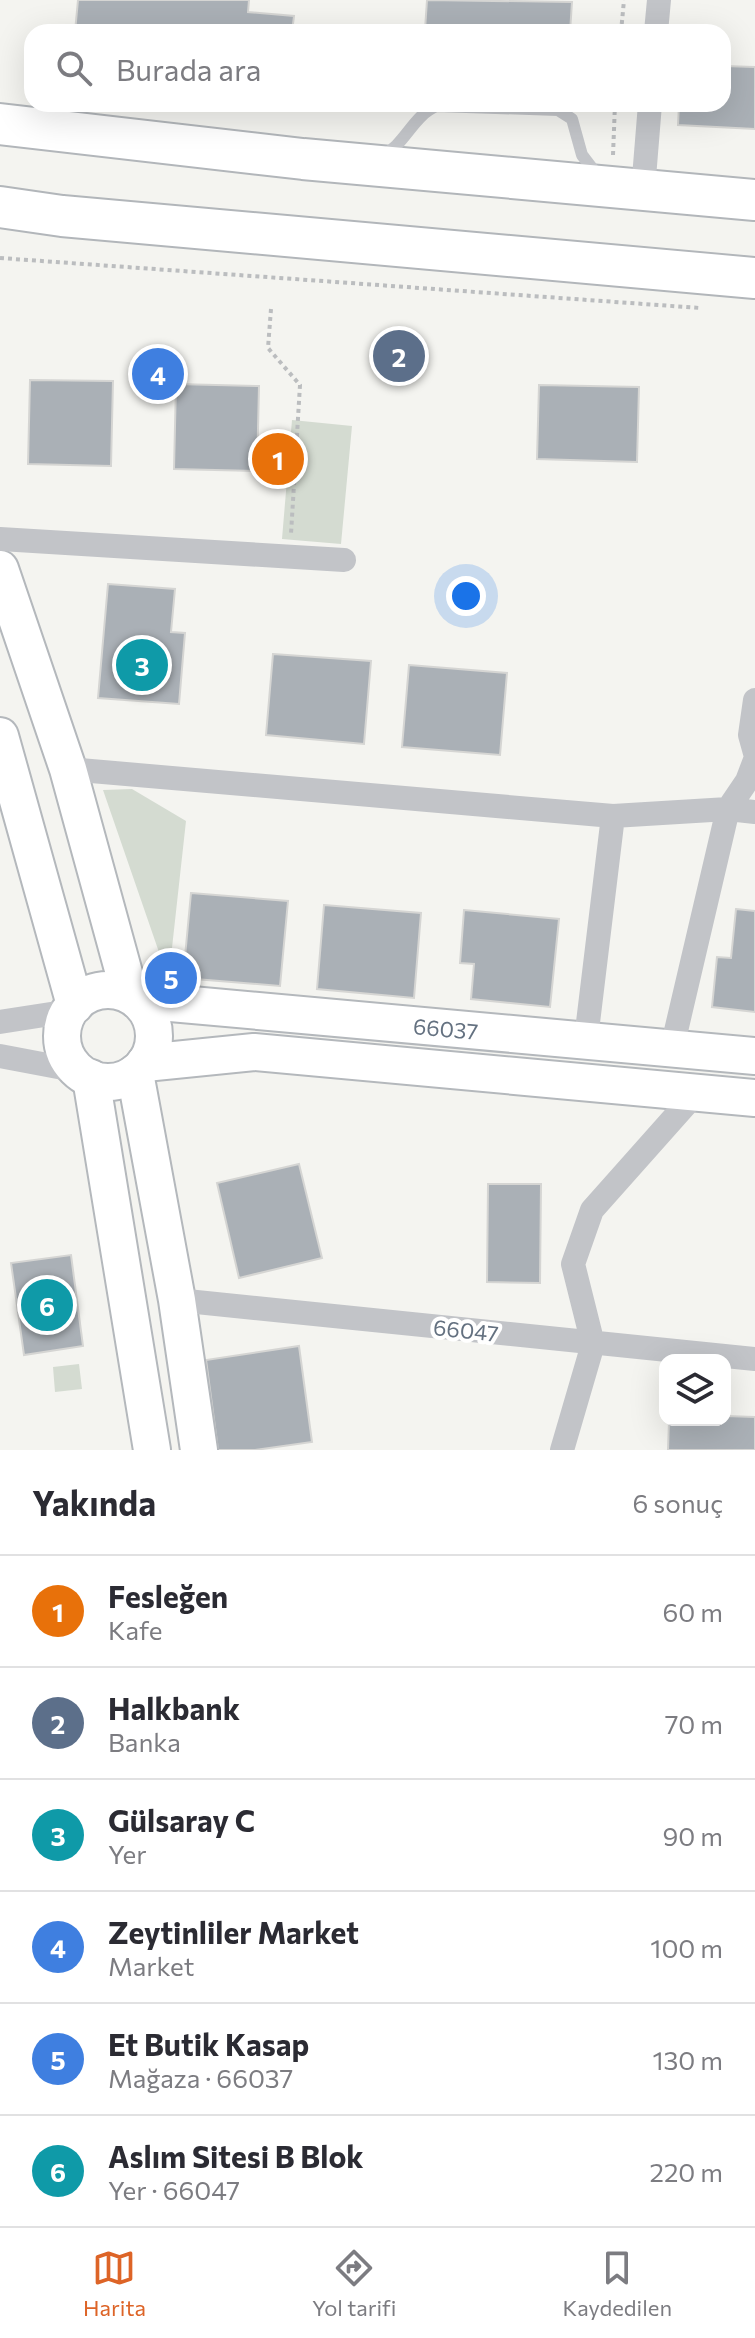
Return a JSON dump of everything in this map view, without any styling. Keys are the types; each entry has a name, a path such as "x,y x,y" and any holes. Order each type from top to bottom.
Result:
{"main road":[{"path":"7,123 356,164 625,181 755,200"},
{"path":"6,211 755,278"}],"street":[{"path":"657,24 659,0"},
{"path":"625,181 647,112"},
{"path":"0,539 344,560"},
{"path":"0,569 68,769 134,998 151,1019 154,1034 152,1050 140,1068 109,1081 0,1056"},
{"path":"755,700 750,735 755,753"},
{"path":"0,736 72,1008 62,1037 65,1050 85,1074 152,1450"},
{"path":"672,1048 728,809 747,781 755,760"},
{"path":"68,769 613,816 728,809 755,812"},
{"path":"586,1039 613,816"},
{"path":"0,1022 72,1008 92,993 105,990 134,998"},
{"name":"66037","path":"134,998 755,1056"},
{"name":"66037","path":"140,1068 254,1052 755,1098"},
{"path":"140,1068 199,1450"},
{"path":"562,1450 593,1344 573,1264 592,1210 696,1093"},
{"name":"66047","path":"177,1300 755,1359"}],"lane":[{"path":"356,164 391,152 426,112"},
{"path":"564,112 572,119 586,163 598,175 625,181"}],"path":[{"path":"622,24 624,0"},
{"path":"616,112 625,181"},
{"path":"0,258 709,308"},
{"path":"271,309 268,348 300,385 289,556"}],"shaded area":[{"path":"292,420 352,426 341,544 282,539"},
{"path":"132,789 186,821 170,966 161,958 103,790"},
{"path":"79,1364 82,1389 55,1392 53,1367"}],"building":[{"path":"78,0 249,0 248,12 294,16 293,24 76,24"},
{"path":"427,0 572,2 571,24 425,24"},
{"path":"731,66 755,67 755,129 678,125 679,112 731,112"},
{"path":"30,380 113,381 111,466 28,464"},
{"path":"176,384 259,386 257,471 174,469"},
{"path":"539,385 639,387 637,462 537,459"},
{"path":"108,584 175,589 171,632 185,633 179,704 98,698"},
{"path":"273,654 371,661 364,744 266,735"},
{"path":"409,665 507,673 500,755 402,747"},
{"path":"191,893 288,901 280,986 183,978"},
{"path":"324,905 421,913 414,998 317,989"},
{"path":"736,909 755,911 755,1012 712,1007 717,957 731,958"},
{"path":"464,910 559,919 550,1007 471,999 474,964 460,963"},
{"path":"299,1164 322,1258 239,1278 217,1183"},
{"path":"488,1184 541,1184 540,1283 487,1282"},
{"path":"71,1255 83,1346 24,1355 11,1263"},
{"path":"299,1346 312,1442 255,1450 218,1450 206,1360"},
{"path":"731,1416 755,1417 755,1450 668,1450 669,1426 731,1426"}],"place":[{"name":"Halkbank","path":"399,356"},
{"name":"Zeytinliler Market","path":"158,374"},
{"name":"Fesleğen","path":"278,459"},
{"name":"Gülsaray C","path":"142,665"},
{"name":"Et Butik Kasap","path":"171,978"},
{"name":"Aslım Sitesi B Blok","path":"47,1305"}]}
